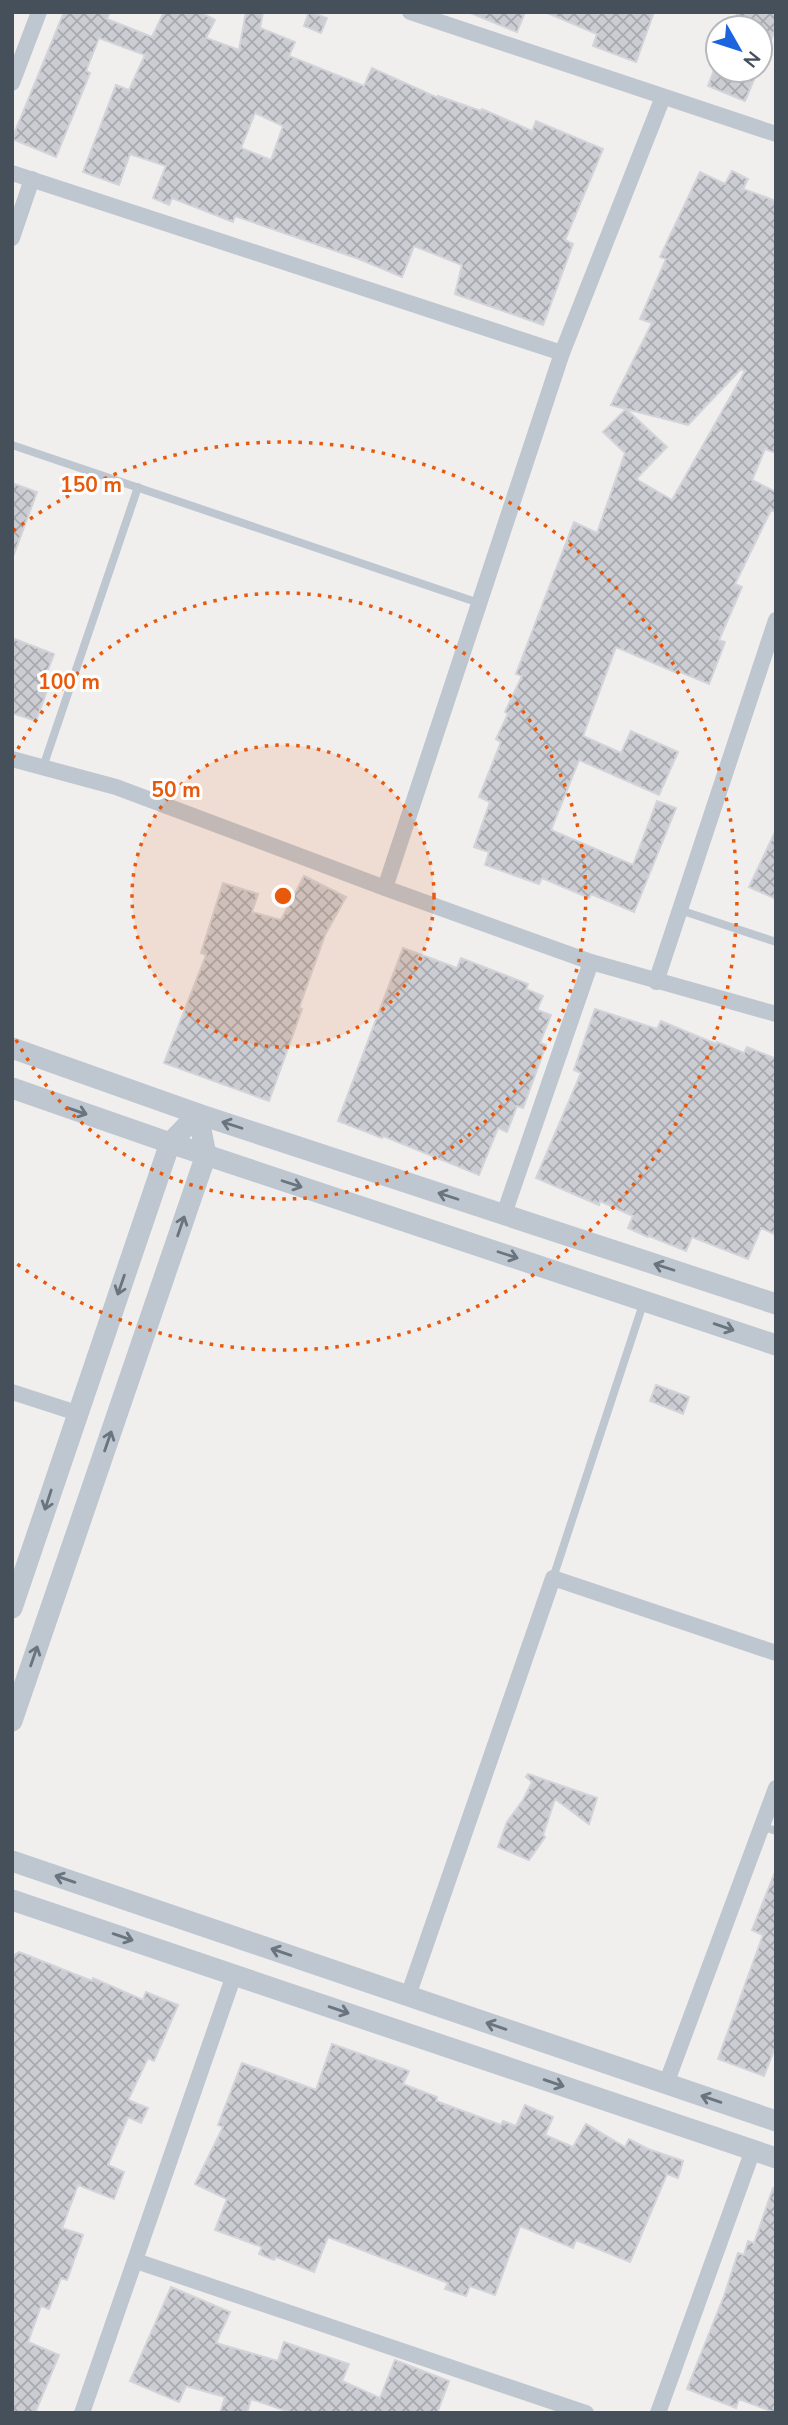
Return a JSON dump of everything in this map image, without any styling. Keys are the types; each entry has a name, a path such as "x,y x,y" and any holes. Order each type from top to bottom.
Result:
{"street":[{"path":"12,83 39,12"},
{"path":"410,12 776,134"},
{"path":"384,888 562,353 663,97"},
{"path":"12,173 562,353"},
{"path":"12,238 32,179"},
{"path":"656,982 776,620"},
{"path":"12,759 116,787 384,888 591,962 776,1014"},
{"path":"504,1214 591,962"},
{"path":"12,1048 198,1114 776,1304"},
{"path":"12,1088 776,1345"},
{"path":"12,1608 170,1143 198,1114"},
{"path":"12,1721 205,1155 198,1114"},
{"path":"12,1392 77,1413"},
{"path":"408,1996 553,1578 776,1653"},
{"path":"666,2084 768,1829 776,1788"},
{"path":"12,1861 776,2121"},
{"path":"12,1900 776,2158"},
{"path":"82,2413 234,1975"},
{"path":"658,2413 753,2150"},
{"path":"136,2261 586,2413"}],"lane":[{"path":"12,445 479,603"},
{"path":"43,767 138,487"},
{"path":"680,910 776,942"},
{"path":"553,1578 645,1300"}],"building":[{"path":"64,12 110,12 107,19 152,37 164,12 200,12 215,20 206,38 239,50 246,12 263,12 260,28 295,42 289,56 364,86 372,68 438,98 481,111 482,109 532,131 536,121 603,149 565,240 573,244 543,325 455,294 462,265 414,246 402,277 359,259 235,216 233,222 172,198 169,205 153,198 166,166 130,154 119,185 83,172 116,85 129,90 145,55 99,38 86,71 90,73 56,157 12,139","holes":["255,113 283,126 271,160 241,148"]},
{"path":"309,12 327,18 321,33 304,26"},
{"path":"468,12 525,12 517,32"},
{"path":"545,12 654,12 636,62 593,46 597,34"},
{"path":"776,12 776,28 774,33 774,14 737,14"},
{"path":"709,84 752,84 745,101 708,86"},
{"path":"732,171 748,179 743,189 776,201 776,453 765,449 752,480 776,492 776,512 771,510 735,584 742,587 719,640 725,642 709,684 616,647 583,736 621,753 631,731 678,752 659,795 579,760 551,830 633,865 657,801 676,808 634,912 591,894 589,898 542,878 539,884 485,865 489,852 474,847 490,802 479,797 501,742 496,739 508,714 505,712 522,676 516,674 574,522 597,533 625,453 603,432 626,409 611,405 652,323 640,319 666,259 660,257 700,172 725,184","holes":["741,369 745,371 672,500 636,479 667,447 626,409 688,425"]},
{"path":"12,483 37,492 14,554 12,553"},
{"path":"12,638 54,654 43,683 49,685 36,721 12,713"},
{"path":"776,830 776,899 749,887"},
{"path":"304,876 346,897 325,935 269,1101 164,1063 206,955 201,953 223,883 258,894 252,912 281,920"},
{"path":"403,948 457,968 461,958 528,984 526,989 543,996 537,1010 551,1015 540,1043 546,1045 523,1108 517,1106 507,1132 498,1128 479,1175 338,1121"},
{"path":"595,1009 657,1029 661,1021 716,1044 717,1042 744,1053 747,1047 776,1059 776,1235 761,1228 748,1259 692,1237 686,1251 648,1237 628,1228 633,1216 600,1201 599,1205 536,1178 581,1073 574,1070"},
{"path":"656,1385 689,1397 683,1414 650,1401"},
{"path":"528,1774 597,1798 589,1824 555,1799 543,1835 545,1837 529,1860 498,1847 507,1822 532,1782 526,1777"},
{"path":"775,1872 776,2045 764,2076 718,2059 763,1935 752,1930"},
{"path":"19,1952 92,1981 93,1978 143,2000 146,1992 178,2005 154,2061 148,2058 128,2100 148,2108 141,2123 128,2117 108,2165 124,2172 114,2199 78,2185 62,2228 83,2235 67,2280 61,2278 49,2309 41,2306 28,2342 59,2355 35,2413 12,2413 12,1956"},
{"path":"332,2044 409,2071 403,2084 437,2097 436,2101 501,2125 503,2121 516,2126 525,2105 553,2117 545,2135 573,2147 586,2124 625,2147 629,2139 683,2161 678,2178 667,2174 630,2262 576,2240 573,2248 520,2226 495,2295 470,2286 466,2296 445,2289 448,2283 328,2237 314,2272 276,2257 274,2260 259,2254 262,2247 215,2230 227,2199 195,2184 223,2127 218,2125 242,2063 316,2090"},
{"path":"773,2188 776,2188 776,2413 739,2399 736,2408 687,2389 738,2253 744,2255 748,2241 754,2243"},
{"path":"171,2287 230,2312 216,2343 278,2361 284,2342 349,2364 342,2381 380,2398 395,2360 449,2381 437,2413 292,2413 251,2399 247,2413 220,2413 225,2397 186,2386 179,2402 130,2381"}]}
